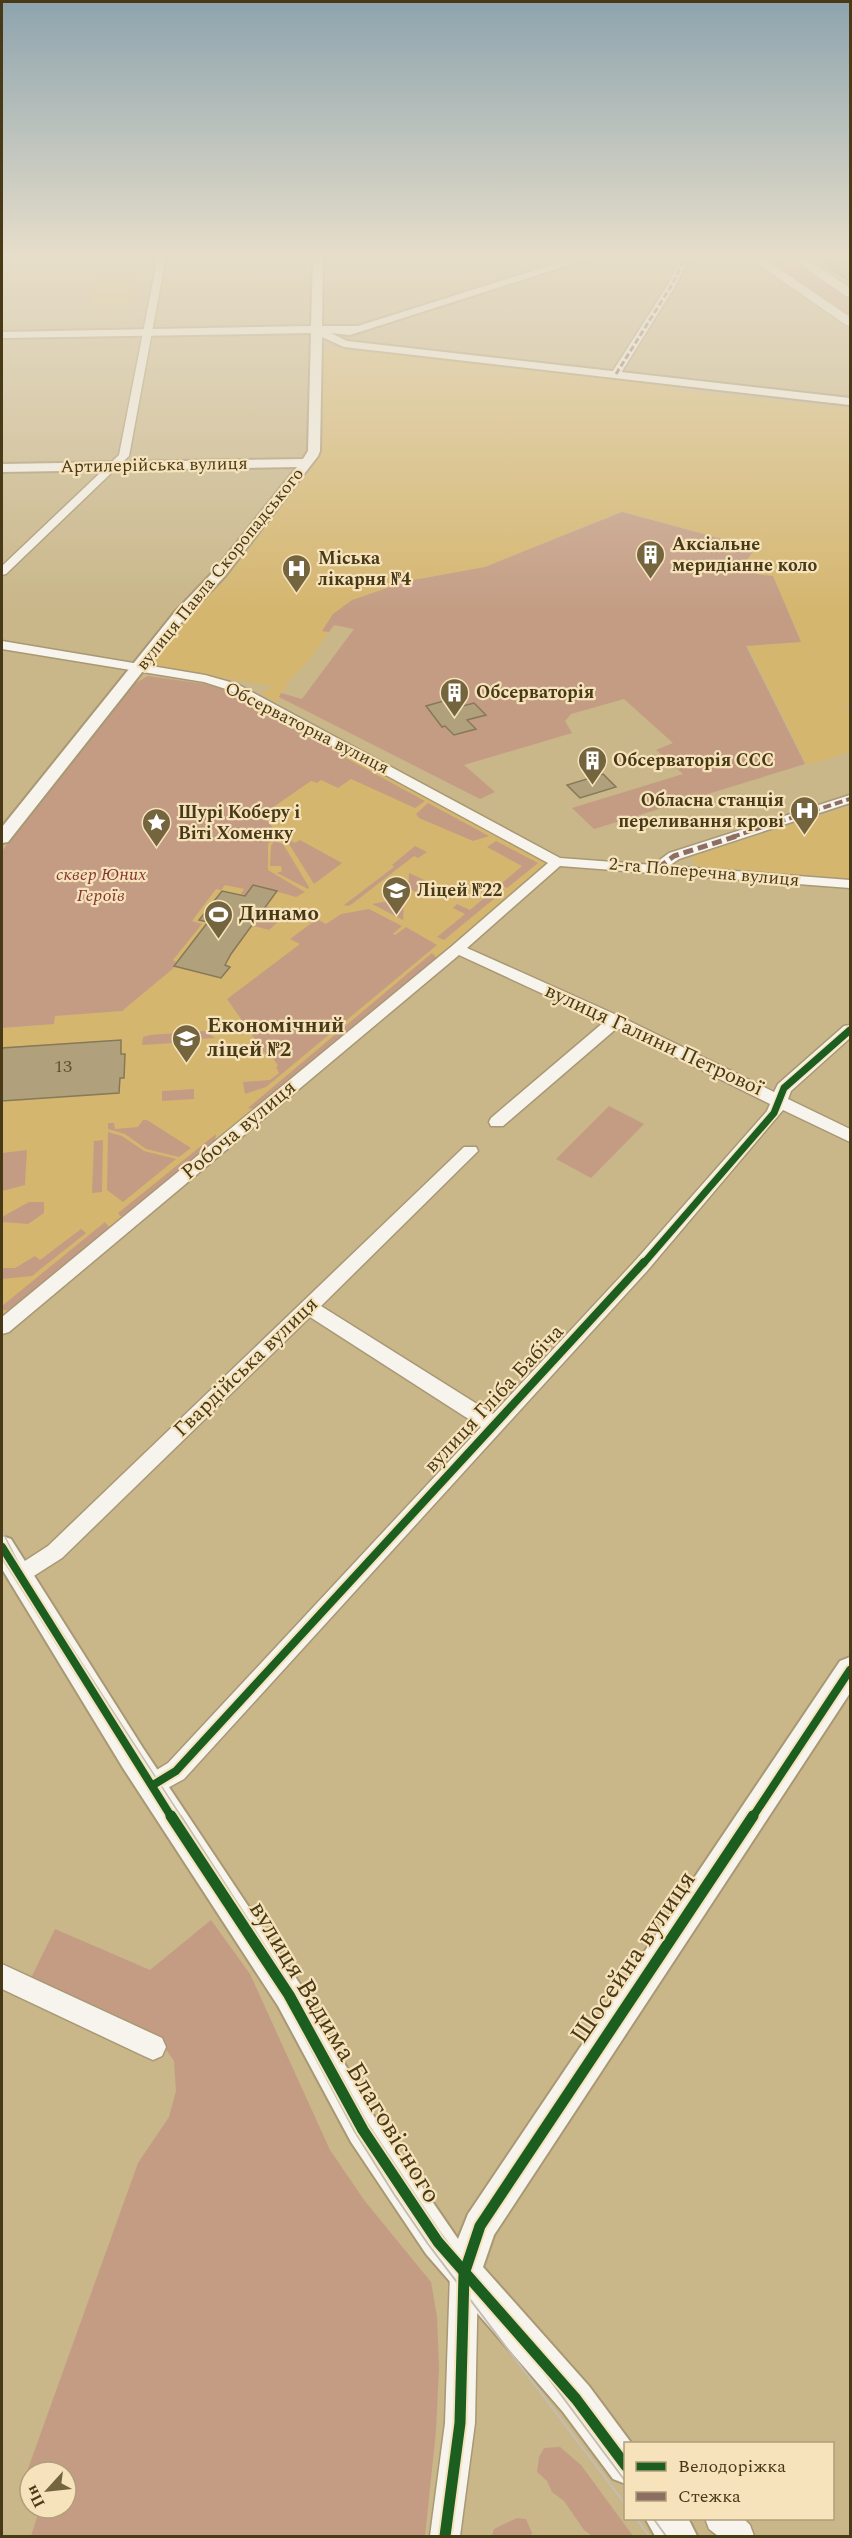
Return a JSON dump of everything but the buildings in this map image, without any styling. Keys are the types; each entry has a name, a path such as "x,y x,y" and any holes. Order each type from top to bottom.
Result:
{"street":[{"path":"2,572 122,459 140,374"},
{"name":"вулиця Павла Скоропадського","path":"2,838 179,616 220,573 306,463 314,451 315,374"},
{"path":"620,374 850,402"},
{"name":"Артилерійська вулиця","path":"2,468 306,463"},
{"name":"Обсерваторна вулиця","path":"2,645 213,681 245,692 557,862"},
{"path":"658,868 674,856 850,799"},
{"name":"2-га Поперечна вулиця","path":"557,862 850,884"},
{"name":"Робоча вулиця","path":"2,1327 457,949 557,862"},
{"name":"вулиця Галини Петрової","path":"457,949 469,952 615,1021 850,1136"},
{"path":"497,1122 615,1021"},
{"name":"вулиця Гліба Бабіча","path":"153,1785 176,1771 641,1266 774,1113 784,1088 850,1030"},
{"name":"Гвардійська вулиця","path":"18,1577 55,1552 470,1151"},
{"path":"308,1307 494,1425"},
{"name":"вулиця Вадима Благовісного","path":"2,1547 18,1577 289,1995 363,2130 438,2242 576,2399 624,2463"},
{"name":"Шосейна вулиця","path":"464,2274 480,2226 850,1670"},
{"path":"2,1976 153,2047"},
{"path":"445,2536 460,2422 464,2274"},
{"path":"576,2399 628,2442"},
{"path":"666,2520 678,2536"},
{"path":"722,2520 740,2536"}],"shaded area":[{"path":"322,374 579,374 674,385 673,390 850,409 850,431 846,438 850,439 850,704 846,704 850,714 850,752 807,765 748,646 802,642 773,576 756,574 758,570 743,566 756,548 622,511 485,567 408,581 352,600 323,631 329,632 307,662 289,681 277,703 261,694 273,686 167,669 158,665 154,659 320,451"},
{"path":"148,676 212,685 229,690 545,862 546,866 2,1319 2,851 134,684"},
{"name":"Обласна станція переливання крові","path":"850,806 850,879 696,866 691,857"}],"green space":[{"path":"622,512 755,548 743,566 758,570 756,574 773,576 801,642 746,646 805,764 594,829 572,808 683,774 656,750 673,743 624,699 571,714 565,721 572,733 464,765 495,792 480,799 279,697 281,693 302,699 354,629 334,625 329,632 322,631 333,614 352,600 408,581 485,567"},
{"name":"сквер Юних Героїв","path":"148,676 212,685 229,690 350,755 346,758 425,801 415,808 351,779 338,788 321,780 317,783 311,781 269,810 272,812 259,818 268,821 278,835 268,844 268,870 305,892 296,897 254,885 245,895 241,894 244,889 225,885 221,890 216,889 192,921 202,924 173,960 176,962 173,966 175,967 122,1011 55,1016 54,1024 2,1028 2,851 134,684"},
{"path":"428,803 489,836 473,841 419,818 416,814"},
{"path":"290,840 295,843 300,840 342,863 314,884 289,844"},
{"path":"274,841 283,844 309,887 308,889 277,873 282,871 281,866 270,866 271,846"},
{"path":"496,841 538,863 507,888 500,885 522,866 487,847"},
{"path":"415,846 427,852 418,858 414,856 352,904 344,905 394,867 392,865"},
{"path":"409,873 442,888 418,893 408,888"},
{"path":"495,889 501,893 444,940 437,937 465,914 453,908 457,904 470,910"},
{"path":"394,900 404,904 403,920 372,904"},
{"path":"267,906 283,912 280,920 269,930 254,926"},
{"path":"369,909 402,926 393,934 395,935 406,927 437,945 266,1087 245,1094 243,1082 270,1080 279,1073 276,1067 278,1066 273,1058 269,1059 227,999 300,944 290,939 317,919 326,924 341,914"},
{"path":"432,953 437,958 254,1109 248,1108"},
{"path":"205,1031 215,1038 142,1045 143,1037 150,1035"},
{"path":"194,1089 194,1099 162,1101 162,1091"},
{"path":"609,1106 644,1124 591,1178 556,1159"},
{"path":"143,1120 147,1120 191,1148 179,1157 146,1149 125,1134 108,1129 108,1123 114,1123 115,1129 138,1127"},
{"path":"108,1132 122,1136 144,1151 176,1159 123,1202 107,1190"},
{"path":"216,1134 215,1142 127,1216 120,1216 118,1213"},
{"path":"103,1140 102,1192 92,1193 94,1141"},
{"path":"27,1150 25,1185 2,1191 2,1153"},
{"path":"29,1202 44,1202 44,1213 28,1224 2,1222 2,1217"},
{"path":"105,1222 110,1228 13,1310 2,1310 2,1306"},
{"path":"81,1229 86,1233 32,1276 2,1279 2,1268 15,1268 35,1256 40,1260"},
{"path":"211,1920 250,1974 330,2150 364,2200 431,2282 437,2317 439,2368 436,2431 425,2536 31,2536 36,2520 78,2520 78,2460 31,2460 138,2163 169,2117 176,2091 174,2061 160,2041 31,1978 55,1929 150,1970"},
{"path":"560,2447 581,2465 633,2536 592,2536 584,2530 564,2501 552,2492 547,2481 537,2472 539,2457 544,2448"},
{"path":"517,2518 526,2519 532,2533 531,2536 492,2536 494,2529"}],"tram line":[{"path":"2,1531 24,1574 182,1818"},
{"path":"2,1558 167,1818"},
{"path":"166,1816 285,2000 355,2132 394,2194 428,2244 624,2502"},
{"path":"181,1816 294,1991 367,2123 439,2231 624,2479"},
{"path":"637,2520 649,2536"},
{"path":"654,2520 666,2536"}],"marked path":[{"path":"658,868 674,856 850,799"}],"cycle path":[{"path":"153,1785 176,1771 641,1266 774,1113 784,1088 850,1030"},
{"path":"2,1547 133,1758 289,1995 363,2130 438,2242 576,2399 624,2463"},
{"path":"445,2536 460,2423 464,2274 480,2226 850,1670"}],"place":[{"name":"Аксіальне меридіанне коло","path":"651,580"},
{"name":"Міська лікарня №4","path":"297,594"},
{"name":"Обсерваторія","path":"455,718"},
{"name":"Обсерваторія ССС","path":"592,786"},
{"name":"Обласна станція переливання крові","path":"805,836"},
{"name":"Шурі Коберу і Віті Хоменку","path":"157,848"},
{"name":"Ліцей №22","path":"396,916"},
{"name":"Динамо","path":"218,940"},
{"name":"Економічний ліцей №2","path":"186,1064"}]}
